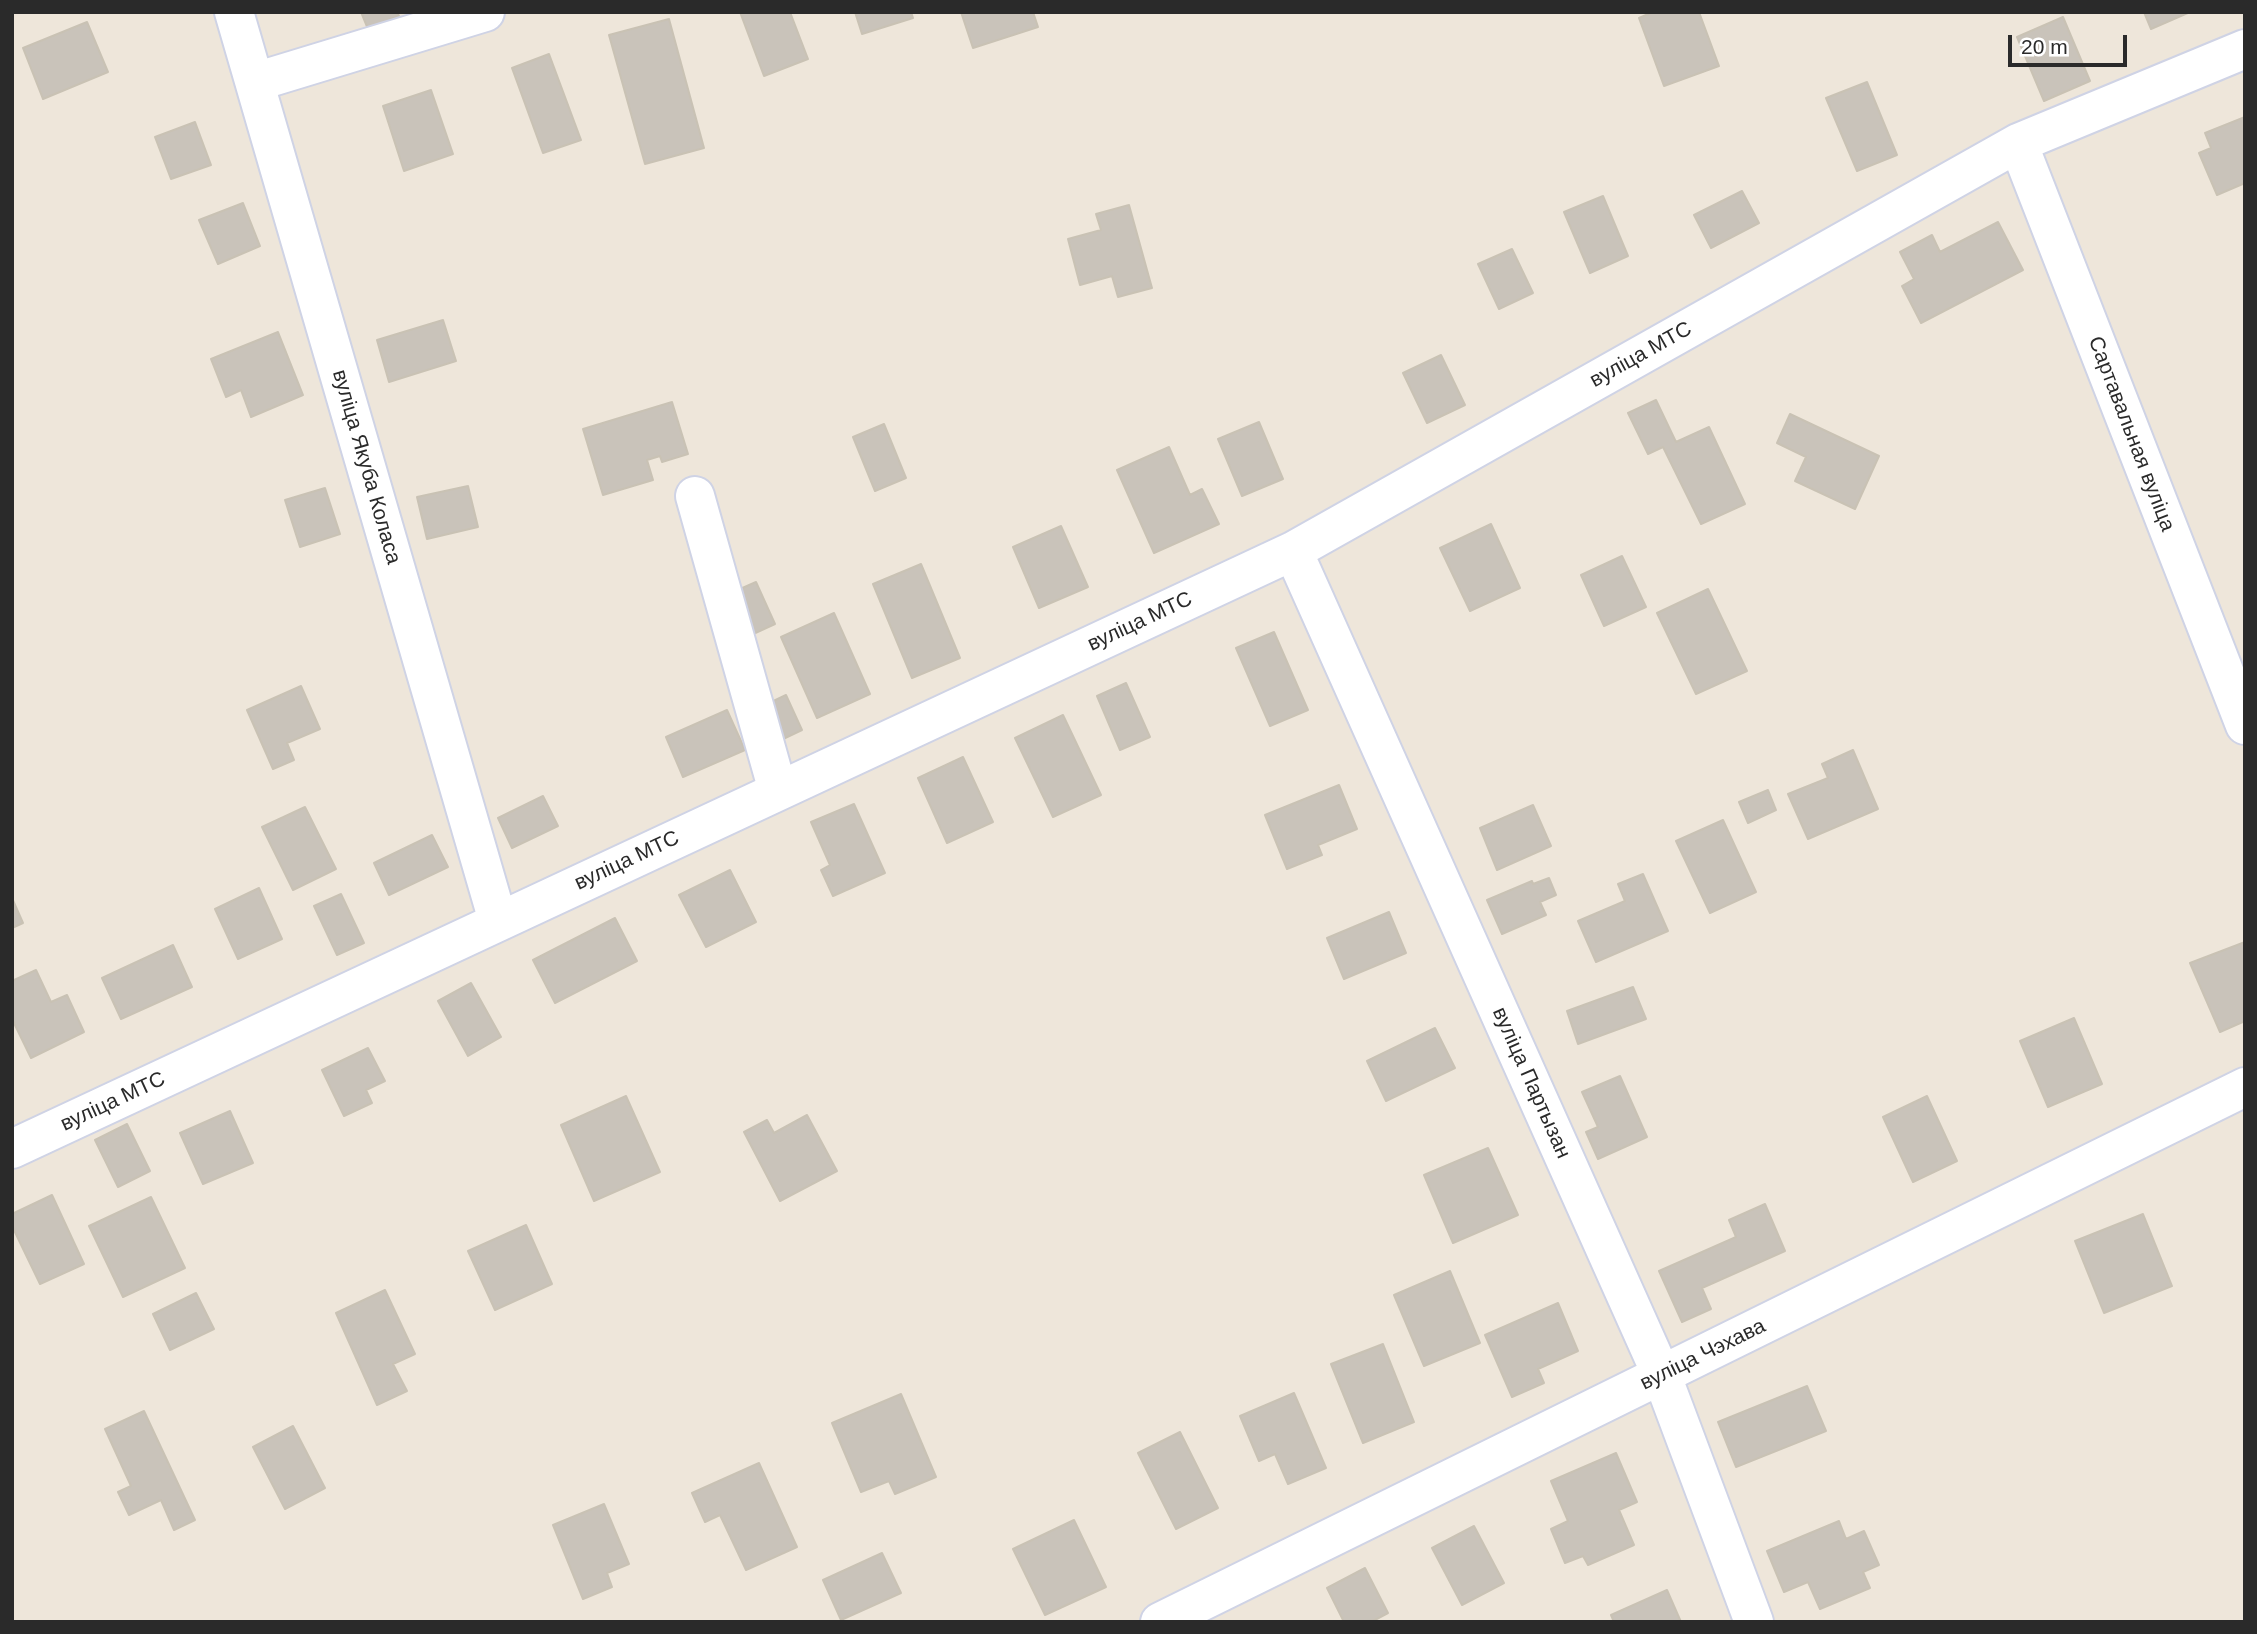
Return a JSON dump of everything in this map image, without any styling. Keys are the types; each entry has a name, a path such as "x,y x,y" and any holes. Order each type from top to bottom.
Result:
{"street":[{"name":"вуліца Якуба Коласа","path":"233,12 498,921"},
{"path":"255,82 485,12"},
{"name":"вуліца МТС","path":"12,1149 1293,551 2018,143 2245,49"},
{"name":"Сартавальная вуліца","path":"2018,143 2245,725"},
{"path":"695,496 778,791"},
{"name":"вуліца Партызан","path":"1293,551 1662,1376 1754,1622"},
{"name":"вуліца Чэхава","path":"1160,1622 2245,1087"}],"building":[{"path":"361,12 397,12 399,16 368,29"},
{"path":"740,12 790,12 808,59 764,76"},
{"path":"855,12 911,12 913,18 862,34"},
{"path":"961,12 1033,12 1038,27 973,48"},
{"path":"1653,12 1699,12 1719,66 1664,86 1639,18"},
{"path":"2144,12 2190,12 2151,29"},
{"path":"2063,17 2090,81 2044,101 2017,37"},
{"path":"669,19 704,148 645,164 609,35"},
{"path":"87,22 108,72 43,99 23,48"},
{"path":"549,54 581,140 543,153 512,68"},
{"path":"1867,82 1897,155 1857,171 1826,98"},
{"path":"431,90 453,154 404,171 383,106"},
{"path":"2245,117 2245,183 2217,195 2199,153 2211,148 2205,133"},
{"path":"195,122 211,165 171,179 155,137"},
{"path":"1742,191 1759,223 1711,248 1694,215"},
{"path":"1603,196 1628,256 1590,273 1564,212"},
{"path":"243,203 260,246 218,264 199,220"},
{"path":"1129,205 1152,288 1118,297 1112,276 1080,285 1068,239 1101,230 1096,214"},
{"path":"1998,222 2023,270 1921,323 1902,286 1914,279 1900,252 1932,235 1940,252"},
{"path":"1512,249 1533,293 1499,309 1478,264"},
{"path":"443,320 456,361 389,382 377,340"},
{"path":"278,332 303,395 251,417 241,390 226,397 211,359"},
{"path":"1441,355 1465,405 1427,423 1403,373"},
{"path":"1656,400 1676,442 1709,427 1745,504 1701,524 1663,447 1648,454 1628,413"},
{"path":"672,402 688,454 662,462 660,456 647,460 653,480 603,495 583,429"},
{"path":"1790,414 1879,456 1855,509 1795,481 1806,457 1777,443"},
{"path":"1259,422 1283,479 1242,496 1218,439"},
{"path":"884,424 906,478 875,491 853,437"},
{"path":"1169,447 1190,495 1202,489 1219,524 1154,553 1117,470"},
{"path":"468,486 478,527 427,539 417,497"},
{"path":"325,488 340,534 300,547 285,500"},
{"path":"1491,524 1520,588 1470,611 1440,548"},
{"path":"1061,526 1088,587 1039,608 1013,547"},
{"path":"1622,556 1646,607 1604,626 1581,575"},
{"path":"921,564 960,658 912,678 873,584"},
{"path":"756,582 775,624 751,635 731,593"},
{"path":"1708,589 1747,671 1696,694 1657,613"},
{"path":"834,613 870,694 817,718 781,637"},
{"path":"1274,632 1308,710 1270,726 1236,648"},
{"path":"1126,683 1150,737 1120,750 1097,696"},
{"path":"301,686 320,729 287,743 294,760 273,769 247,710"},
{"path":"786,695 802,730 781,740 765,705"},
{"path":"727,710 745,750 683,777 666,737"},
{"path":"1063,715 1101,795 1053,817 1015,738"},
{"path":"1853,750 1878,809 1808,839 1788,794 1828,778 1822,764"},
{"path":"963,757 993,822 947,843 918,778"},
{"path":"1339,785 1357,829 1318,845 1322,855 1287,869 1265,815"},
{"path":"1768,790 1776,810 1748,823 1739,802"},
{"path":"543,796 558,826 512,848 498,818"},
{"path":"854,804 885,873 833,896 821,870 830,865 811,822"},
{"path":"1533,805 1551,846 1497,870 1480,828"},
{"path":"305,807 336,869 293,890 262,827"},
{"path":"1723,820 1756,892 1710,913 1676,841"},
{"path":"432,835 448,867 389,895 374,863"},
{"path":"730,870 756,922 706,947 679,895"},
{"path":"1643,874 1668,931 1596,962 1578,921 1625,901 1618,884"},
{"path":"1549,878 1556,895 1540,902 1546,915 1502,934 1487,900 1532,881 1533,884"},
{"path":"259,888 282,939 238,959 215,909"},
{"path":"341,894 364,943 337,955 314,906"},
{"path":"12,898 23,923 12,928"},
{"path":"1389,912 1406,953 1344,979 1327,938"},
{"path":"615,918 637,961 555,1003 533,960"},
{"path":"2245,942 2245,1021 2220,1032 2190,963"},
{"path":"173,945 192,987 121,1019 102,978"},
{"path":"36,970 51,1002 67,995 84,1032 31,1058 12,1019 12,981"},
{"path":"471,983 501,1037 468,1056 438,1001"},
{"path":"1633,987 1646,1019 1578,1044 1567,1011"},
{"path":"2074,1018 2102,1084 2048,1107 2020,1041"},
{"path":"1435,1028 1455,1068 1386,1101 1367,1061"},
{"path":"368,1048 385,1081 366,1090 372,1103 344,1116 322,1070"},
{"path":"1620,1076 1647,1137 1598,1159 1586,1132 1598,1127 1582,1092"},
{"path":"626,1096 660,1172 594,1201 561,1125"},
{"path":"1927,1096 1957,1161 1913,1182 1883,1117"},
{"path":"230,1111 253,1163 203,1184 180,1133"},
{"path":"807,1115 837,1171 780,1201 744,1132 767,1120 774,1133"},
{"path":"127,1124 150,1171 118,1187 95,1140"},
{"path":"1488,1148 1518,1215 1453,1243 1424,1175"},
{"path":"52,1195 84,1264 40,1284 12,1226 12,1214"},
{"path":"151,1197 185,1268 123,1297 89,1226"},
{"path":"1765,1204 1785,1251 1702,1288 1711,1309 1682,1322 1659,1271 1736,1237 1729,1220"},
{"path":"2143,1214 2172,1286 2104,1313 2075,1241"},
{"path":"526,1225 552,1284 495,1310 468,1251"},
{"path":"1450,1271 1480,1343 1424,1366 1394,1295"},
{"path":"385,1290 415,1354 393,1364 407,1391 377,1405 336,1313"},
{"path":"196,1293 214,1329 170,1350 153,1314"},
{"path":"1558,1303 1578,1351 1538,1369 1544,1383 1512,1397 1485,1335"},
{"path":"1383,1344 1414,1422 1363,1443 1331,1364"},
{"path":"1807,1386 1826,1431 1736,1467 1718,1422"},
{"path":"1294,1393 1326,1468 1288,1484 1275,1454 1259,1461 1240,1416"},
{"path":"901,1394 936,1477 895,1494 889,1481 861,1492 832,1423"},
{"path":"144,1411 195,1520 174,1530 161,1500 129,1515 118,1492 131,1486 105,1429"},
{"path":"293,1426 325,1488 285,1509 253,1447"},
{"path":"1180,1432 1218,1508 1176,1529 1138,1453"},
{"path":"1616,1453 1637,1502 1619,1510 1634,1545 1588,1565 1583,1556 1565,1563 1551,1529 1568,1521 1551,1481"},
{"path":"759,1463 797,1547 746,1570 720,1515 705,1522 692,1493"},
{"path":"604,1504 629,1564 607,1573 612,1587 583,1599 553,1525"},
{"path":"1074,1520 1106,1587 1045,1615 1013,1549"},
{"path":"1839,1521 1846,1539 1864,1531 1879,1565 1863,1572 1870,1588 1820,1609 1808,1582 1784,1592 1767,1551"},
{"path":"1474,1526 1504,1583 1462,1605 1432,1548"},
{"path":"882,1553 901,1593 841,1620 823,1580"},
{"path":"1365,1568 1388,1613 1371,1622 1344,1622 1327,1588"},
{"path":"1667,1590 1681,1622 1614,1622 1611,1615"}]}
